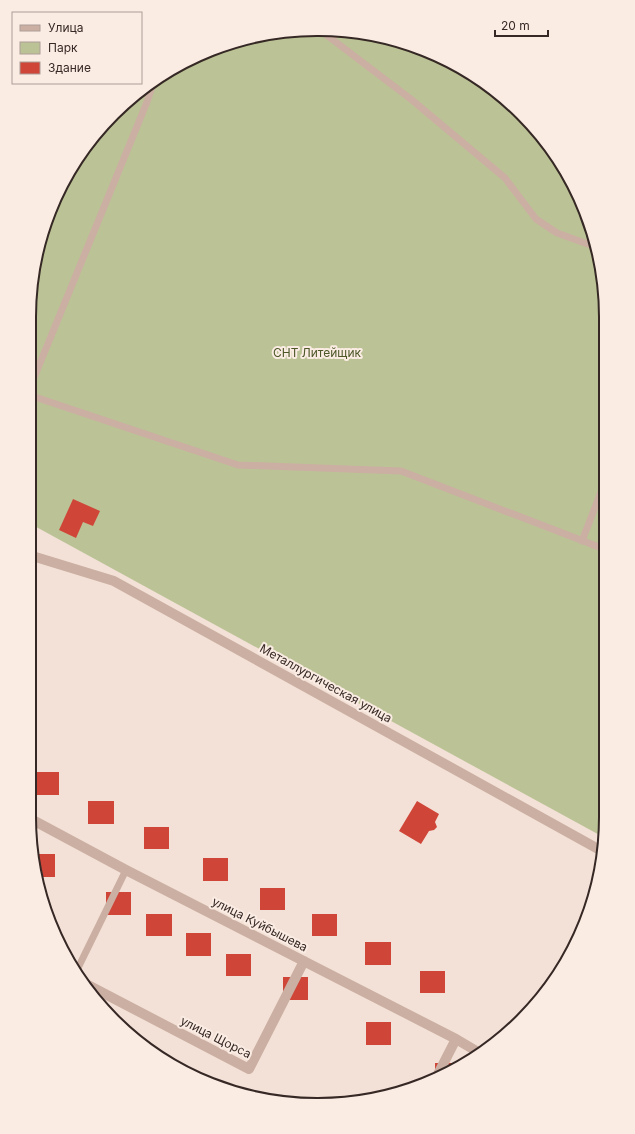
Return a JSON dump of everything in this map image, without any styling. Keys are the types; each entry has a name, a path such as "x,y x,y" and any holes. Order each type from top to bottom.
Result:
{"street":[{"name":"Металлургическая улица","path":"36,557 114,581 597,848"},
{"name":"улица Куйбышева","path":"36,822 126,870 456,1039 475,1050"},
{"name":"улица Щорса","path":"94,988 249,1069 304,961"},
{"path":"440,1070 456,1039"}],"lane":[{"path":"329,37 412,100 504,178 536,220 557,233 589,244"},
{"path":"36,375 151,90"},
{"path":"36,398 238,465 401,471 599,547"},
{"path":"582,541 599,497"},
{"path":"79,966 126,870"}],"green space":[{"name":"СНТ Литейщик","path":"318,36 354,38 372,41 408,51 442,65 474,83 517,118 552,161 570,193 584,227 594,263 597,281 599,318 598,834 36,527 36,318 38,281 41,263 51,227 65,193 83,161 118,118 161,83 193,65 227,51 263,41 281,38"}],"building":[{"path":"73,499 100,511 93,526 83,522 76,538 59,530"},
{"path":"36,772 59,772 59,795 36,795"},
{"path":"88,801 114,801 114,824 88,824"},
{"path":"417,801 439,814 435,822 437,827 434,830 429,831 421,844 399,831"},
{"path":"144,827 169,827 169,849 144,849"},
{"path":"38,854 55,854 55,877 43,877"},
{"path":"203,858 228,858 228,881 203,881"},
{"path":"260,888 285,888 285,910 260,910"},
{"path":"106,892 131,892 131,915 106,915"},
{"path":"146,914 172,914 172,936 146,936"},
{"path":"312,914 337,914 337,936 312,936"},
{"path":"186,933 211,933 211,956 186,956"},
{"path":"365,942 391,942 391,965 365,965"},
{"path":"226,954 251,954 251,976 226,976"},
{"path":"420,971 445,971 445,993 420,993"},
{"path":"283,977 308,977 308,1000 283,1000"},
{"path":"366,1022 391,1022 391,1045 366,1045"},
{"path":"435,1063 453,1063 442,1069 435,1072"}]}
